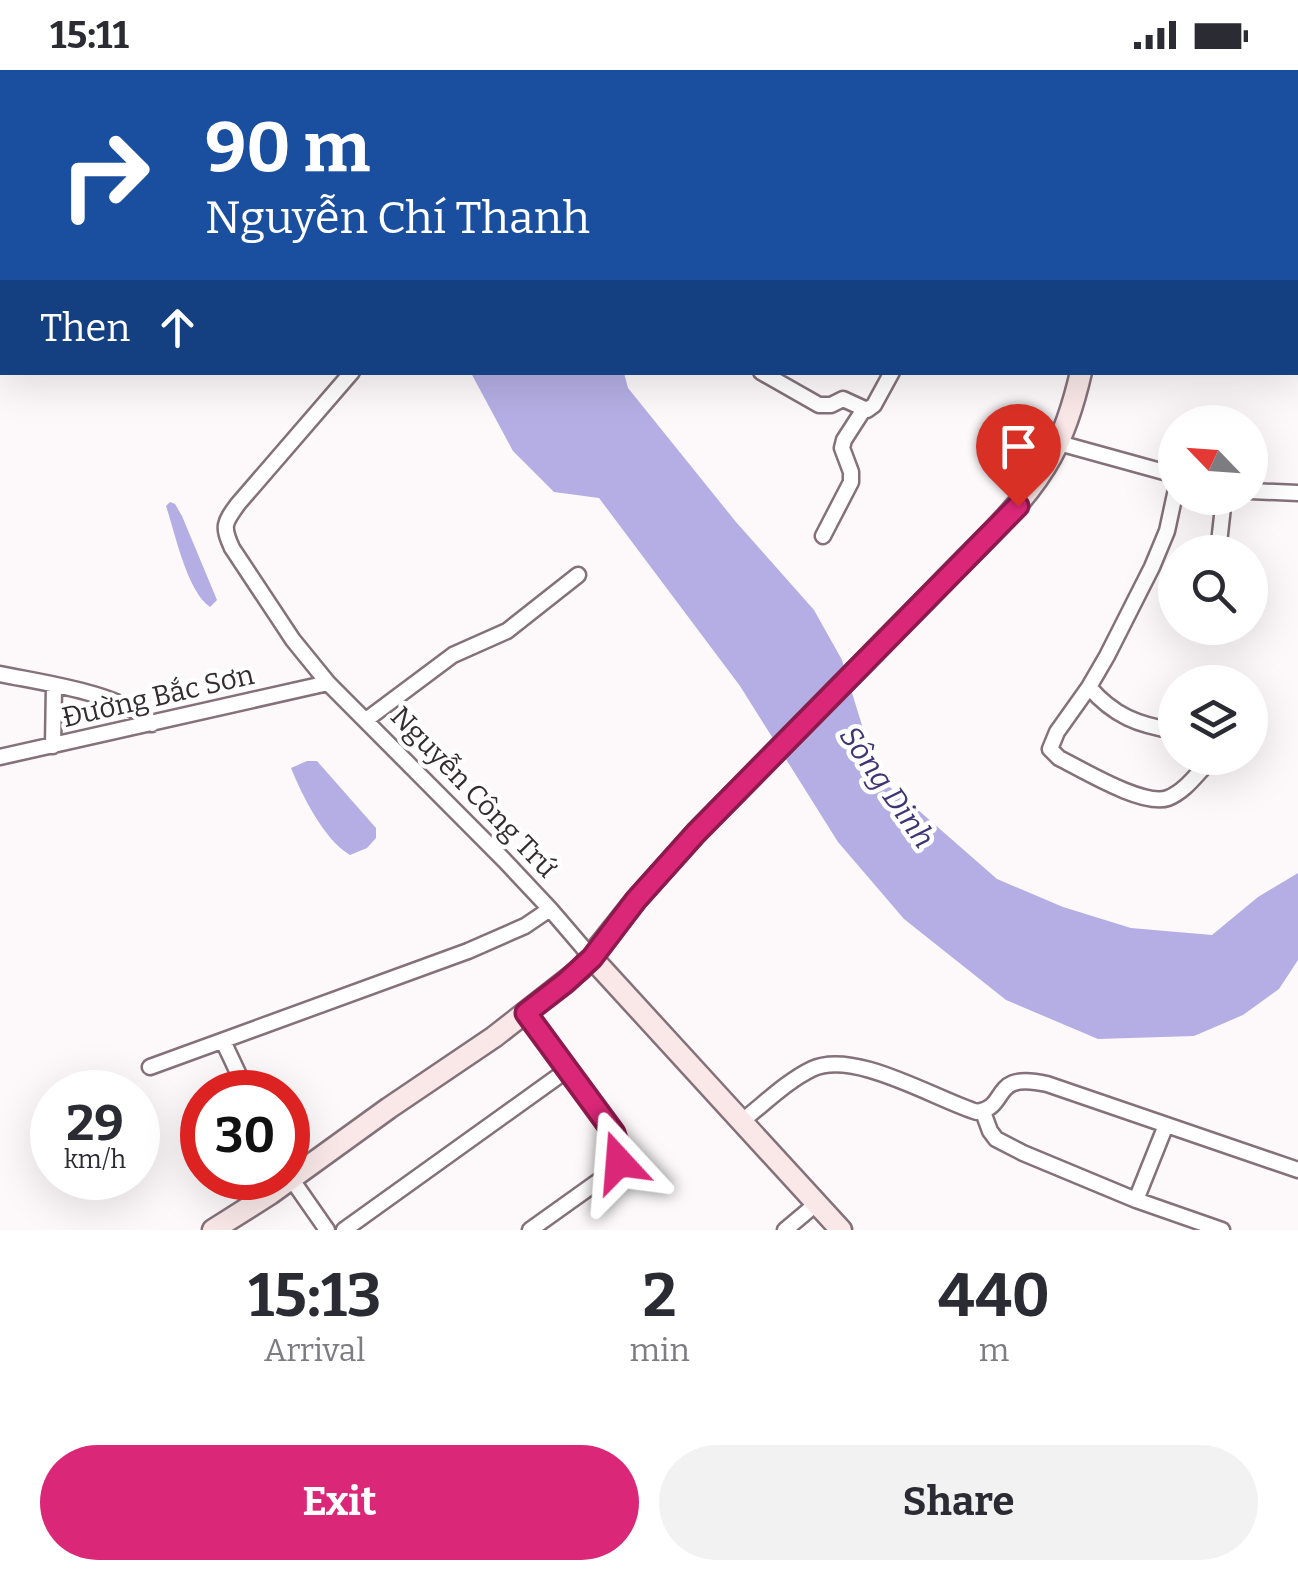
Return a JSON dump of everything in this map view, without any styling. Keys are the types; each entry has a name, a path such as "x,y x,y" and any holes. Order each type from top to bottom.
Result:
{"main road":[{"path":"310,1162 526,1013 592,958 633,895 1033,487 1059,443 1081,375"},
{"name":"Nguyễn Công Trứ","path":"592,958 840,1230"},
{"path":"213,1230 255,1200"}],"street":[{"name":"Nguyễn Công Trứ","path":"349,375 238,504 226,523 226,534 300,650 328,683 550,909 592,958"},
{"path":"768,375 820,405 841,399 864,410 874,406 890,375"},
{"path":"823,536 851,482 842,448 864,410"},
{"path":"1059,443 1158,470"},
{"path":"1268,492 1298,494"},
{"path":"1170,515 1152,566 1089,687 1050,750 1054,756 1153,800 1178,793 1197,775"},
{"path":"366,720 453,655 507,631 578,575"},
{"path":"0,674 92,694 134,709 152,724"},
{"name":"Đường Bắc Sơn","path":"0,757 328,683"},
{"path":"53,746 54,686"},
{"path":"1089,687 1124,717 1158,727"},
{"path":"150,1067 497,940 550,909"},
{"path":"526,1013 614,1133 620,1156 607,1176 530,1230"},
{"path":"223,1042 237,1070"},
{"path":"742,1120 802,1074 833,1064 893,1078 966,1109 983,1112"},
{"path":"344,1230 567,1070"},
{"path":"983,1112 1011,1083 1028,1080 1298,1170"},
{"path":"983,1112 990,1131 1004,1144 1136,1200 1222,1230"},
{"path":"1136,1200 1166,1125"},
{"path":"306,1200 327,1230"},
{"path":"785,1230 816,1204"}],"water":[{"name":"Sông Dinh","path":"472,375 625,375 628,388 736,522 814,610 842,660 875,777 997,879 1063,907 1131,928 1212,935 1258,897 1298,873 1298,960 1279,989 1243,1015 1194,1036 1098,1039 1006,1000 904,919 838,842 740,686 599,498 554,492 513,451"},
{"path":"170,502 182,516 217,600 210,607 195,588 183,561 166,506"},
{"path":"317,761 376,828 376,838 367,848 350,855 323,828 291,768"}],"route":[{"path":"619,1162 619,1143 614,1133 526,1013 592,958 636,900 696,833 1018,506"}]}
